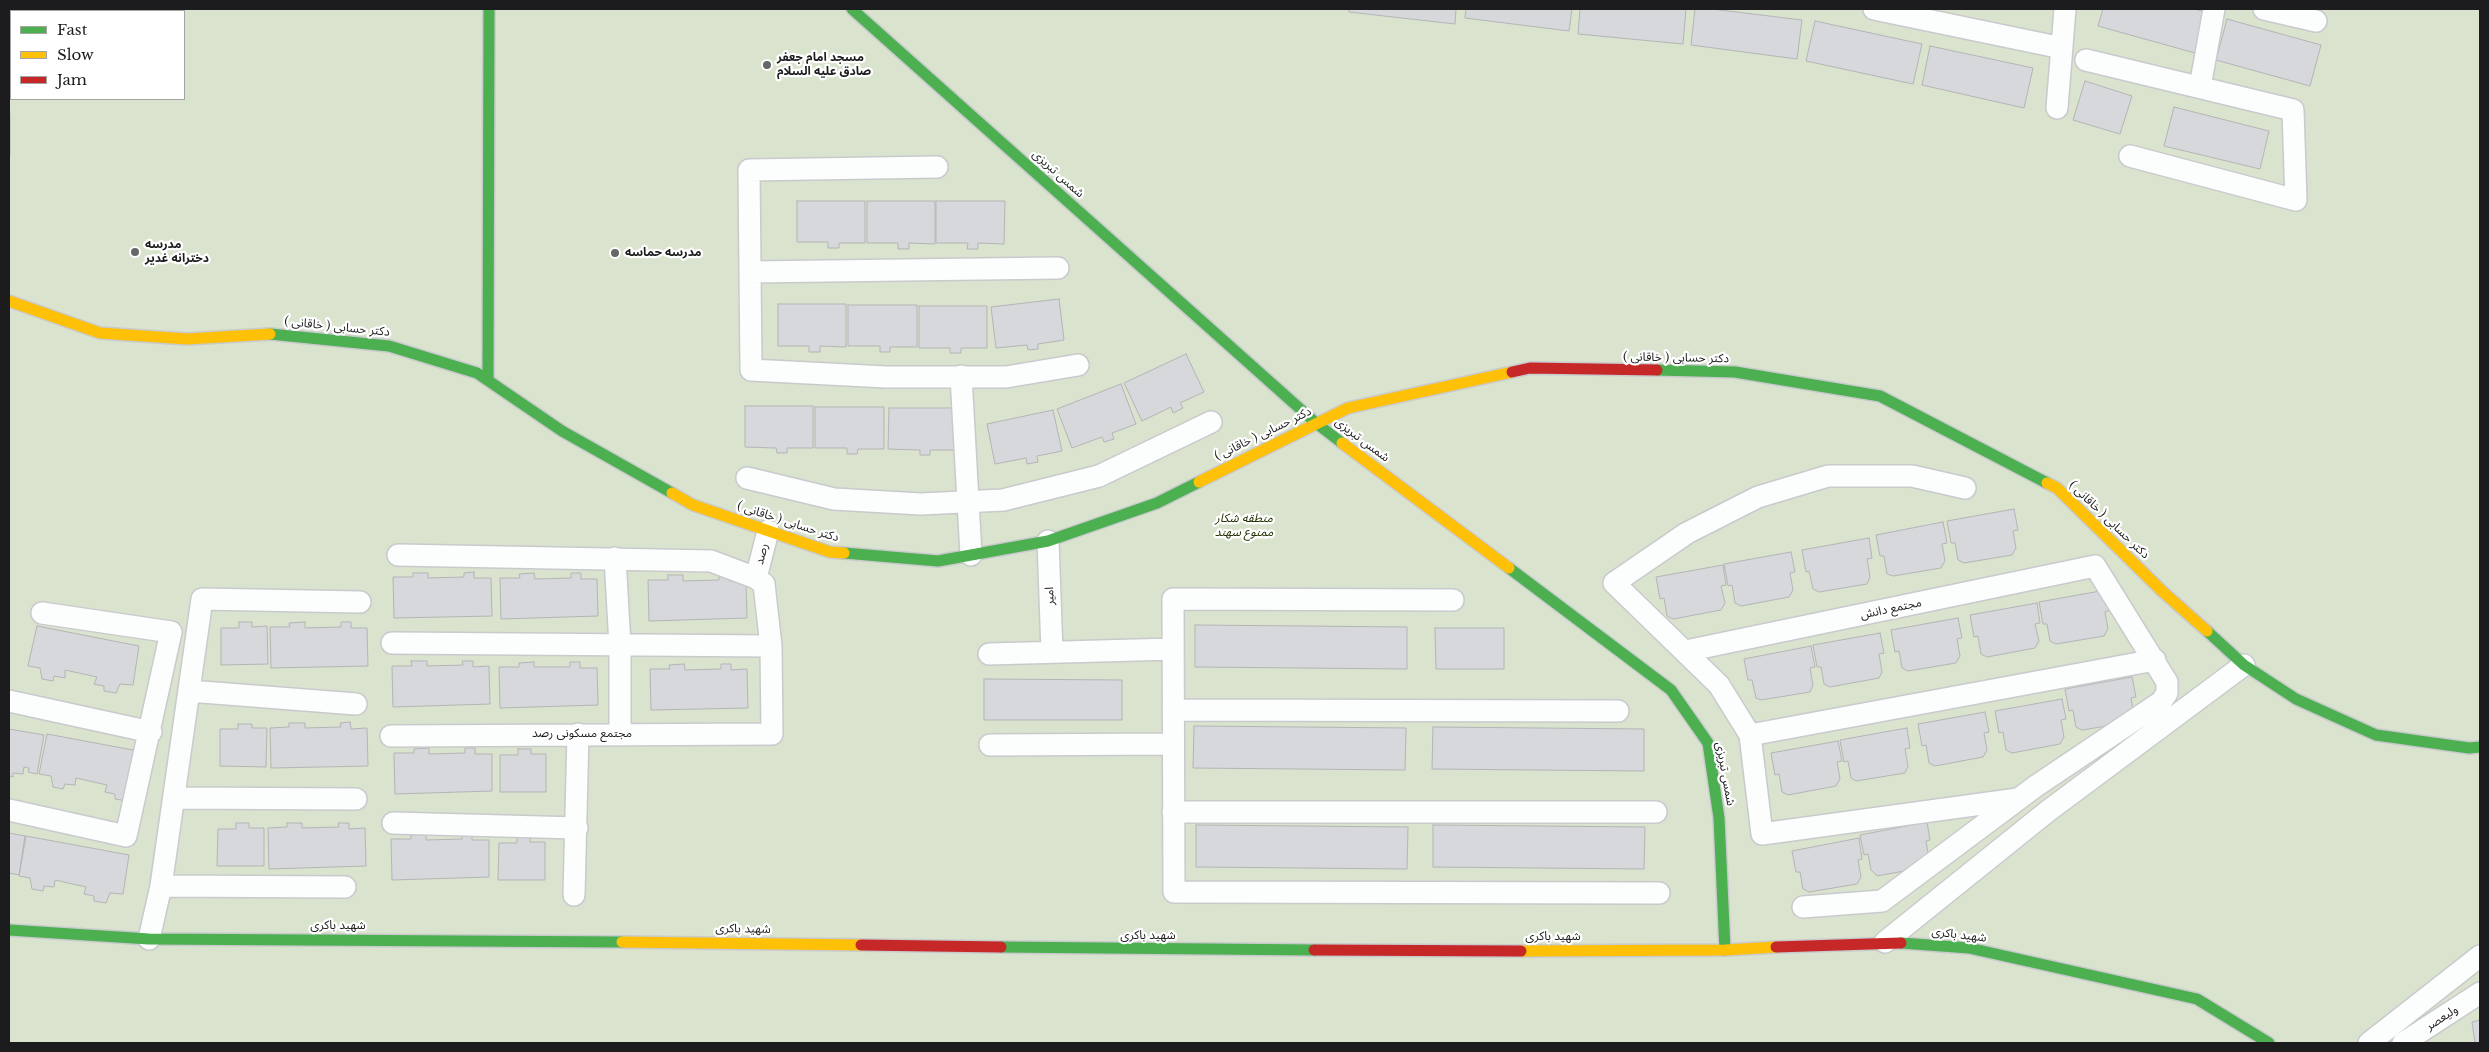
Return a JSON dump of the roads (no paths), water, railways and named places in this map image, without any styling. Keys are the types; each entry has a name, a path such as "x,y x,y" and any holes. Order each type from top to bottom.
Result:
{"street":[{"path":"488,380 490,9"},
{"name":"شمس تبریزی","path":"852,9 1316,423 1670,690 1708,743 1719,818 1725,950"},
{"path":"1874,9 2062,48"},
{"path":"2057,108 2065,9"},
{"path":"2200,87 2214,9"},
{"path":"2264,9 2316,21"},
{"path":"2086,60 2293,110 2296,200 2130,156"},
{"path":"937,167 749,170 751,370 886,377 1006,377 1078,365"},
{"path":"750,272 1058,268"},
{"name":"دکتر حسابی ( خاقانی )","path":"9,301 100,333 187,339 279,334 389,346 477,373 562,431 693,505 830,552 938,561 1048,541 1157,503 1348,408 1530,368 1735,372 1880,396 2056,488 2162,591 2244,664 2296,699 2376,735 2469,748 2480,747"},
{"path":"962,376 970,555"},
{"path":"747,478 834,499 922,504 1003,500 1099,476 1211,422"},
{"path":"1965,488 1912,476 1828,476 1758,497 1688,533 1614,583 1719,685 1750,735 1762,834 2028,792"},
{"name":"رصد","path":"756,578 768,531"},
{"name":"امیر","path":"1048,541 1052,652"},
{"path":"392,643 771,646 764,584 756,578 711,561 398,555"},
{"path":"615,558 620,645 620,734"},
{"name":"مجتمع دانش","path":"1686,652 2095,566 2155,660"},
{"path":"149,939 161,886 202,599 360,602"},
{"path":"1453,600 1173,599 1174,892 1659,893"},
{"path":"9,810 126,836 151,732 172,632 42,613"},
{"name":"مجتمع مسکونی رصد","path":"391,736 772,734 771,646"},
{"path":"989,654 1173,649"},
{"path":"1750,735 2155,660 2167,682 2167,693 2161,702 2028,792 1882,901 1803,907"},
{"path":"1885,942 2048,811 2244,664"},
{"path":"189,691 356,704"},
{"path":"9,701 151,732"},
{"path":"1173,710 1618,711"},
{"path":"574,895 578,734"},
{"path":"990,745 1173,744"},
{"path":"2028,792 2048,811"},
{"path":"174,798 356,799"},
{"path":"1173,812 1656,812"},
{"path":"393,823 577,828"},
{"path":"161,886 346,887"},
{"name":"شهید باکری","path":"9,930 149,939 661,942 1394,951 1725,950 1885,942 1970,948 2197,999 2269,1043"},
{"path":"2369,1043 2480,956"},
{"name":"ولیعصر","path":"2403,1043 2478,996"}],"place":[{"name":"مسجد امام جعفر صادق علیه السلام","path":"767,65"},
{"name":"مدرسه دخترانه غدیر","path":"135,252"},
{"name":"مدرسه حماسه","path":"615,253"}],"park label":[{"name":"منطقه شکار ممنوع سهند","path":"1244,526"}]}
